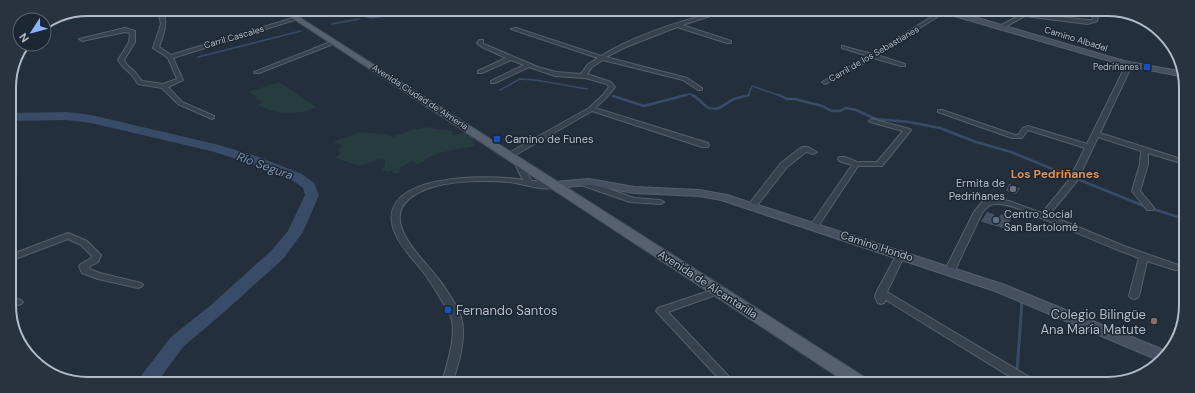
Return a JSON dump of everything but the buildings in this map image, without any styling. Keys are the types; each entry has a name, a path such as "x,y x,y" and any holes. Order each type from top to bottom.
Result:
{"main road":[{"name":"Avenida Ciudad de Almería","path":"294,16 517,162 555,185"},
{"name":"Camino Albadel","path":"962,16 1002,26 1068,48 1129,65 1178,74"},
{"path":"572,196 571,189 580,182"},
{"name":"Camino Hondo","path":"555,185 589,182 630,194 712,194 950,270 1000,288 1159,354"},
{"name":"Avenida de Alcantarilla","path":"555,185 851,377"}],"street":[{"path":"164,16 164,28 156,48 170,57 180,80 165,88"},
{"path":"584,76 585,71 603,58 645,37 707,16"},
{"name":"Carril de los Sebastianes","path":"825,82 939,16"},
{"path":"1002,26 1020,16"},
{"path":"1040,16 1088,22 1094,21 1096,16"},
{"name":"Carril Cascales","path":"170,57 298,18"},
{"path":"677,25 729,42"},
{"path":"514,29 603,58 685,79 700,89"},
{"path":"82,39 125,30 133,32 132,42 121,60 123,65 133,72 140,83 165,88 180,103 212,117"},
{"path":"482,41 480,43 484,46 528,65 555,74 584,76 608,83 612,87 591,109 540,138 517,162 518,177 510,180"},
{"path":"257,72 335,42"},
{"path":"844,47 903,65"},
{"path":"480,72 510,58"},
{"path":"493,82 528,65"},
{"path":"1044,216 1074,178 1129,65"},
{"path":"591,109 705,145"},
{"path":"940,111 1014,136 1020,137 1025,129 1028,128 1089,146"},
{"path":"842,159 856,164 879,164 908,130 872,122"},
{"path":"1095,134 1179,160"},
{"path":"752,206 784,165 805,149 813,152"},
{"path":"1145,150 1144,164 1136,191 1150,208"},
{"path":"517,162 525,178 529,182 541,186 555,185"},
{"path":"814,226 856,164"},
{"path":"448,377 455,347 458,321 452,308 433,279 401,238 397,223 398,207 411,194 425,187 465,181 510,180 537,183 544,178"},
{"path":"630,194 641,201 660,202"},
{"path":"950,270 978,212 986,203 997,201 1009,203 1178,268"},
{"path":"16,256 68,236 84,243 97,255 95,260 84,266 85,271 98,276 138,285"},
{"path":"901,254 881,297 915,312 991,361 1020,377"},
{"path":"1134,296 1144,256"},
{"path":"718,291 661,311 724,377"}],"green space":[{"path":"279,82 316,107 294,113 273,111 258,105 263,102 255,99 257,96 248,92"},
{"path":"429,127 452,131 453,135 466,132 473,137 474,146 439,153 424,162 417,164 412,161 400,168 399,173 392,173 393,170 388,172 382,169 385,166 385,160 379,159 360,166 335,158 341,153 338,150 342,145 334,143 338,139 346,138 360,132 383,134 393,137 411,130"}],"waterway":[{"path":"366,17 372,18 385,16"},
{"path":"332,24 359,19"},
{"path":"198,57 301,31"},
{"path":"500,90 520,79 535,80 587,89"},
{"path":"748,95 752,86 781,96"},
{"path":"686,95 690,94 695,96"},
{"path":"613,96 644,106 686,95"},
{"path":"682,96 686,95"},
{"path":"692,95 711,109 722,107 734,99 748,95"},
{"path":"781,96 787,99 795,99 822,106 832,111 840,111 846,108 856,110 876,119 909,122 940,128 976,142 1011,152 1144,206 1179,217"},
{"name":"Río Segura","path":"16,117 67,116 91,119 215,148 251,159 297,177 309,186 312,195 295,232 277,255 217,309 177,342 150,377"},
{"path":"1017,371 1022,301"}],"place":[{"name":"Pedriñanes","path":"1147,67"},
{"name":"Camino de Funes","path":"497,139"},
{"name":"Ermita de Pedriñanes","path":"1013,189"},
{"name":"Centro Social San Bartolomé","path":"996,220"},
{"name":"Fernando Santos","path":"448,310"},
{"name":"Colegio Bilingüe Ana María Matute","path":"1154,321"}],"district":[{"name":"Los Pedriñanes","path":"1055,174"}]}
